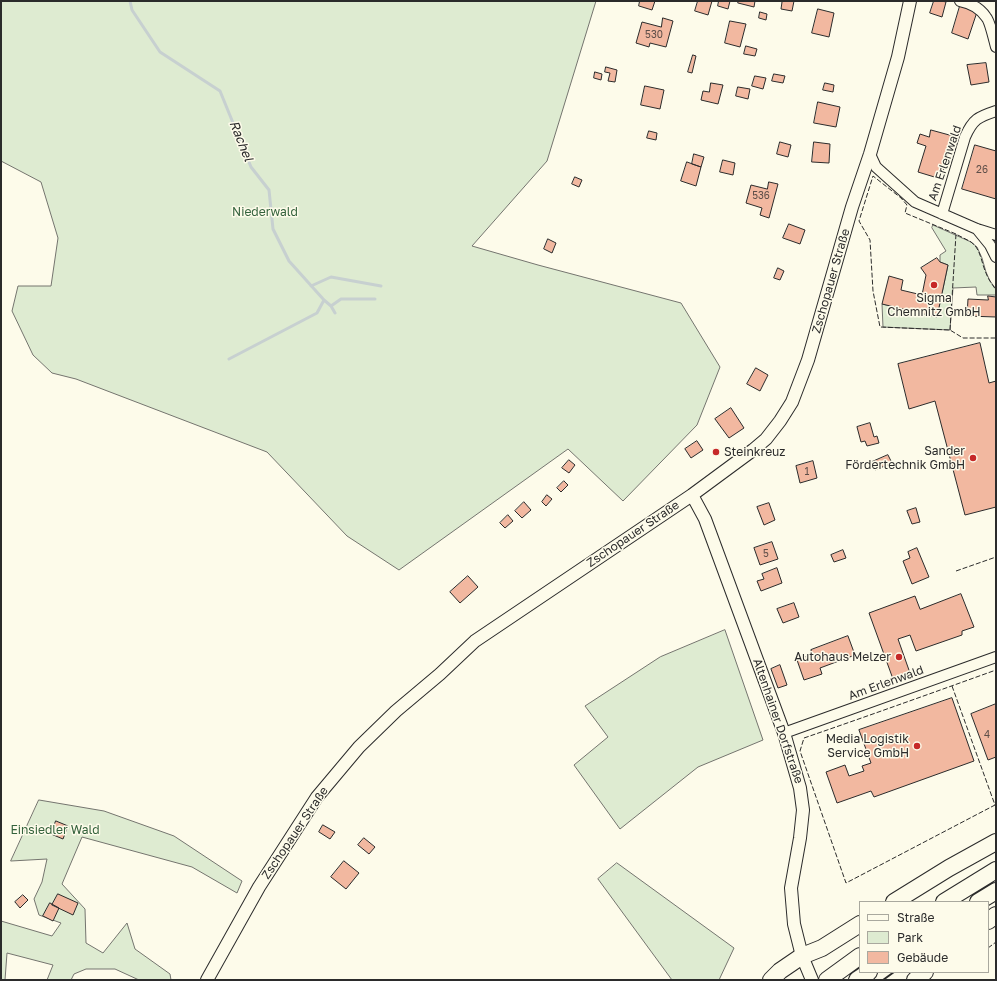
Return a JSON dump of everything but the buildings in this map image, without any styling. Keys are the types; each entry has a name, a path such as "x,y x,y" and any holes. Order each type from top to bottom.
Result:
{"highway":[{"path":"896,901 949,868 996,842"},
{"path":"946,901 996,870"},
{"path":"980,901 996,891"},
{"path":"771,980 780,971 802,956 822,948 859,925"},
{"path":"827,980 859,957"},
{"path":"857,980 868,973"},
{"path":"915,980 924,973"}],"street":[{"name":"Zschopauer Straße","path":"207,980 259,887 317,797 359,747 396,711 475,642 692,495 753,450 766,438 780,421 792,402 808,360 852,207 870,154 898,57 910,1"},
{"path":"960,1 976,7 987,17 996,46"},
{"name":"Am Erlenwald","path":"942,214 965,137 969,129 981,116 996,111"},
{"name":"Am Erlenwald","path":"870,154 876,167 915,202 977,229 996,235"},
{"name":"Am Erlenwald","path":"977,229 990,245 996,257"},
{"name":"Altenhainer Dorfstraße","path":"692,495 705,519 784,733 800,788 803,810 800,838 791,888 794,924 802,956 812,980"},
{"name":"Am Erlenwald","path":"784,733 996,658"}],"green space":[{"name":"Niederwald","path":"1,1 596,1 547,161 472,246 681,303 720,367 697,425 623,501 568,449 399,570 347,536 267,452 76,379 52,373 33,355 12,311 18,286 51,286 58,238 41,182 1,161"},
{"path":"933,225 971,242 977,247 990,281 996,289 996,295 977,295 976,287 953,288 950,330 883,327 882,304 937,317 948,265 940,262 940,255 946,251 932,228"},
{"path":"725,630 763,740 698,767 620,829 574,765 608,737 585,706 660,657"},
{"name":"Einsiedler Wald","path":"39,800 104,811 174,836 242,881 237,893 192,867 82,837 62,884 85,909 86,943 103,953 127,923 135,949 170,974 171,980 139,980 115,969 86,969 74,974 71,980 47,980 53,965 7,953 5,980 1,980 1,921 52,936 61,923 39,915 34,899 42,882 47,859 11,861"},
{"path":"617,863 734,948 719,980 672,980 598,879"}],"waterway":[{"name":"Rachel","path":"130,1 132,10 160,52 220,91 251,167 269,190 273,229 289,261 331,306 335,313"},
{"path":"311,286 331,277 381,286"},
{"path":"331,306 341,299 375,299"},
{"path":"229,359 317,313 324,300"}],"fence":[{"path":"956,234 905,213 907,205 901,198 873,176 859,221 870,240 873,291 880,327 950,330 963,338 996,338"},
{"path":"950,330 956,234 971,242 977,248 984,269 990,282 996,290"},
{"path":"956,571 996,557"},
{"path":"952,686 995,805 846,883 800,751 804,738 996,670"},
{"path":"989,947 996,942"}],"wall":[{"path":"883,980 893,973"}],"place":[{"name":"Sigma Chemnitz GmbH","path":"934,285"},
{"name":"Steinkreuz","path":"716,452"},
{"name":"Sander Fördertechnik GmbH","path":"973,458"},
{"name":"Autohaus Melzer","path":"899,657"},
{"name":"Media Logistik Service GmbH","path":"917,746"}]}
